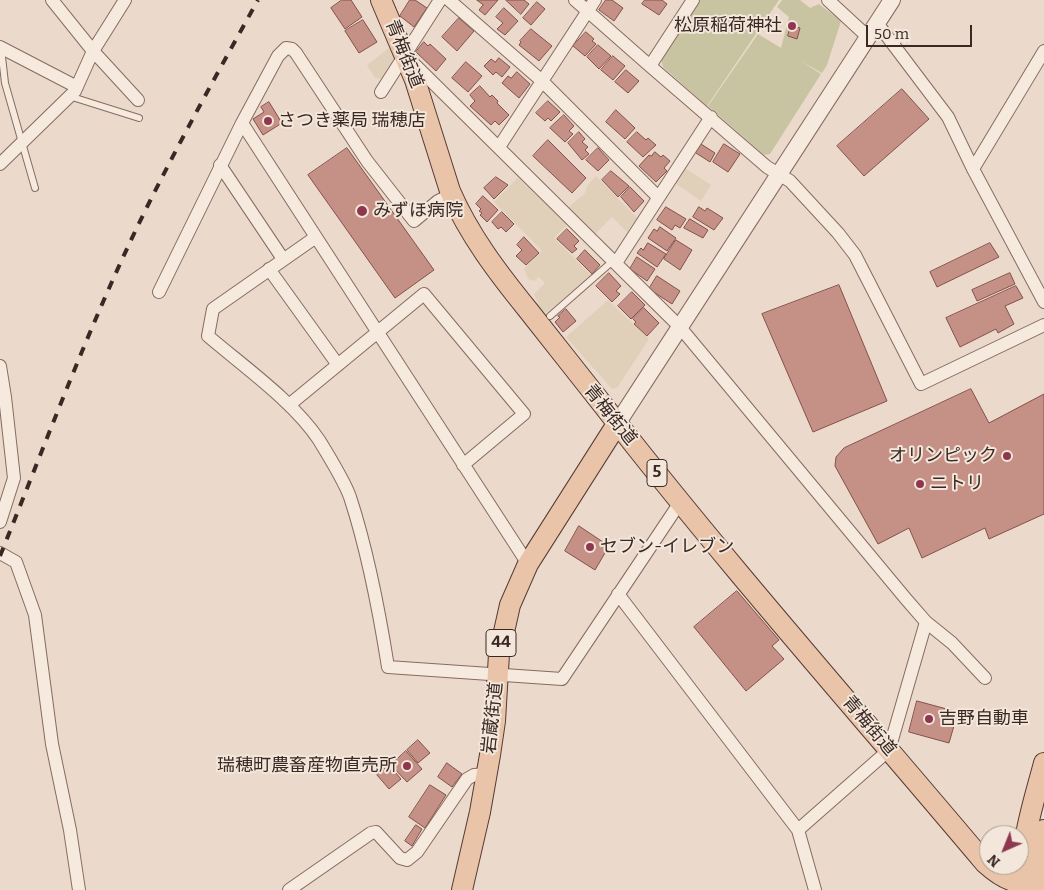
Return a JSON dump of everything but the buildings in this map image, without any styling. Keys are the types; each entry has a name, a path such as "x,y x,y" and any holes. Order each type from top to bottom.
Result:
{"main road":[{"name":"青梅街道","path":"382,0 423,103 452,194 468,226 496,270 617,424 985,863 1002,877 1033,887"},
{"name":"岩蔵街道","path":"467,884 495,721 501,641 509,611 528,564 617,424"},
{"path":"1033,887 1023,855 1026,829 1044,764"},
{"path":"1033,887 1044,830"}],"street":[{"path":"52,0 93,51 138,100"},
{"path":"0,164 73,91 93,51 125,0"},
{"path":"381,92 440,0"},
{"path":"449,0 542,81 658,197"},
{"path":"575,0 591,6 650,66 767,167 790,180 838,233 855,255 921,384 1044,325"},
{"path":"650,66 693,0"},
{"path":"828,0 873,30 948,117 973,169 1044,302"},
{"path":"617,424 892,0"},
{"path":"499,147 591,6"},
{"path":"0,47 73,91"},
{"path":"159,292 242,122 278,56 286,48 292,48 300,58 367,162 414,221 438,201 452,194"},
{"path":"973,169 1044,51"},
{"path":"405,55 679,326 926,622 952,643 985,678"},
{"path":"615,261 711,117"},
{"path":"242,122 528,564"},
{"path":"220,165 283,258"},
{"path":"316,237 283,258 214,309 208,336 289,405 318,439 349,495 380,616 388,667 562,680 681,501"},
{"path":"269,270 338,365"},
{"path":"289,405 376,331 424,294 524,414 463,464"},
{"path":"0,366 14,478 0,522"},
{"path":"0,553 16,562 35,615 52,744 70,830 79,890"},
{"path":"618,594 798,830 815,890"},
{"path":"798,830 889,750 926,622"},
{"path":"289,890 371,833 376,832 400,858 407,860 417,852 467,779 474,775 487,774"}],"lane":[{"path":"0,47 5,83 35,188"},
{"path":"73,91 139,118"},
{"path":"550,316 615,261"}],"shaded area":[{"path":"700,0 779,0 707,106 663,67 661,59"},
{"path":"782,0 800,0 810,8 819,4 841,21 827,65 822,73 801,61 821,74 770,154 764,155 708,106 758,34 781,48 789,17 777,7"},
{"path":"393,45 396,56 381,79 375,78 367,65"},
{"path":"685,168 711,185 701,201 675,183"},
{"path":"596,176 637,218 627,232 612,217 594,235 568,208 585,193 587,186"},
{"path":"518,177 567,225 554,238 591,275 545,314 534,294 545,283 539,277 534,281 528,279 524,269 542,251 494,202"},
{"path":"608,300 649,339 617,388 612,389 566,337"}],"railway":[{"path":"0,556 107,293 147,207 215,77 258,0"}],"place":[{"name":"松原稲荷神社","path":"792,26"},
{"name":"さつき薬局 瑞穂店","path":"268,121"},
{"name":"みずほ病院","path":"362,211"},
{"name":"オリンピック","path":"1007,456"},
{"name":"ニトリ","path":"920,484"},
{"name":"セブン-イレブン","path":"590,547"},
{"name":"吉野自動車","path":"929,719"},
{"name":"瑞穂町農畜産物直売所","path":"407,766"}]}
